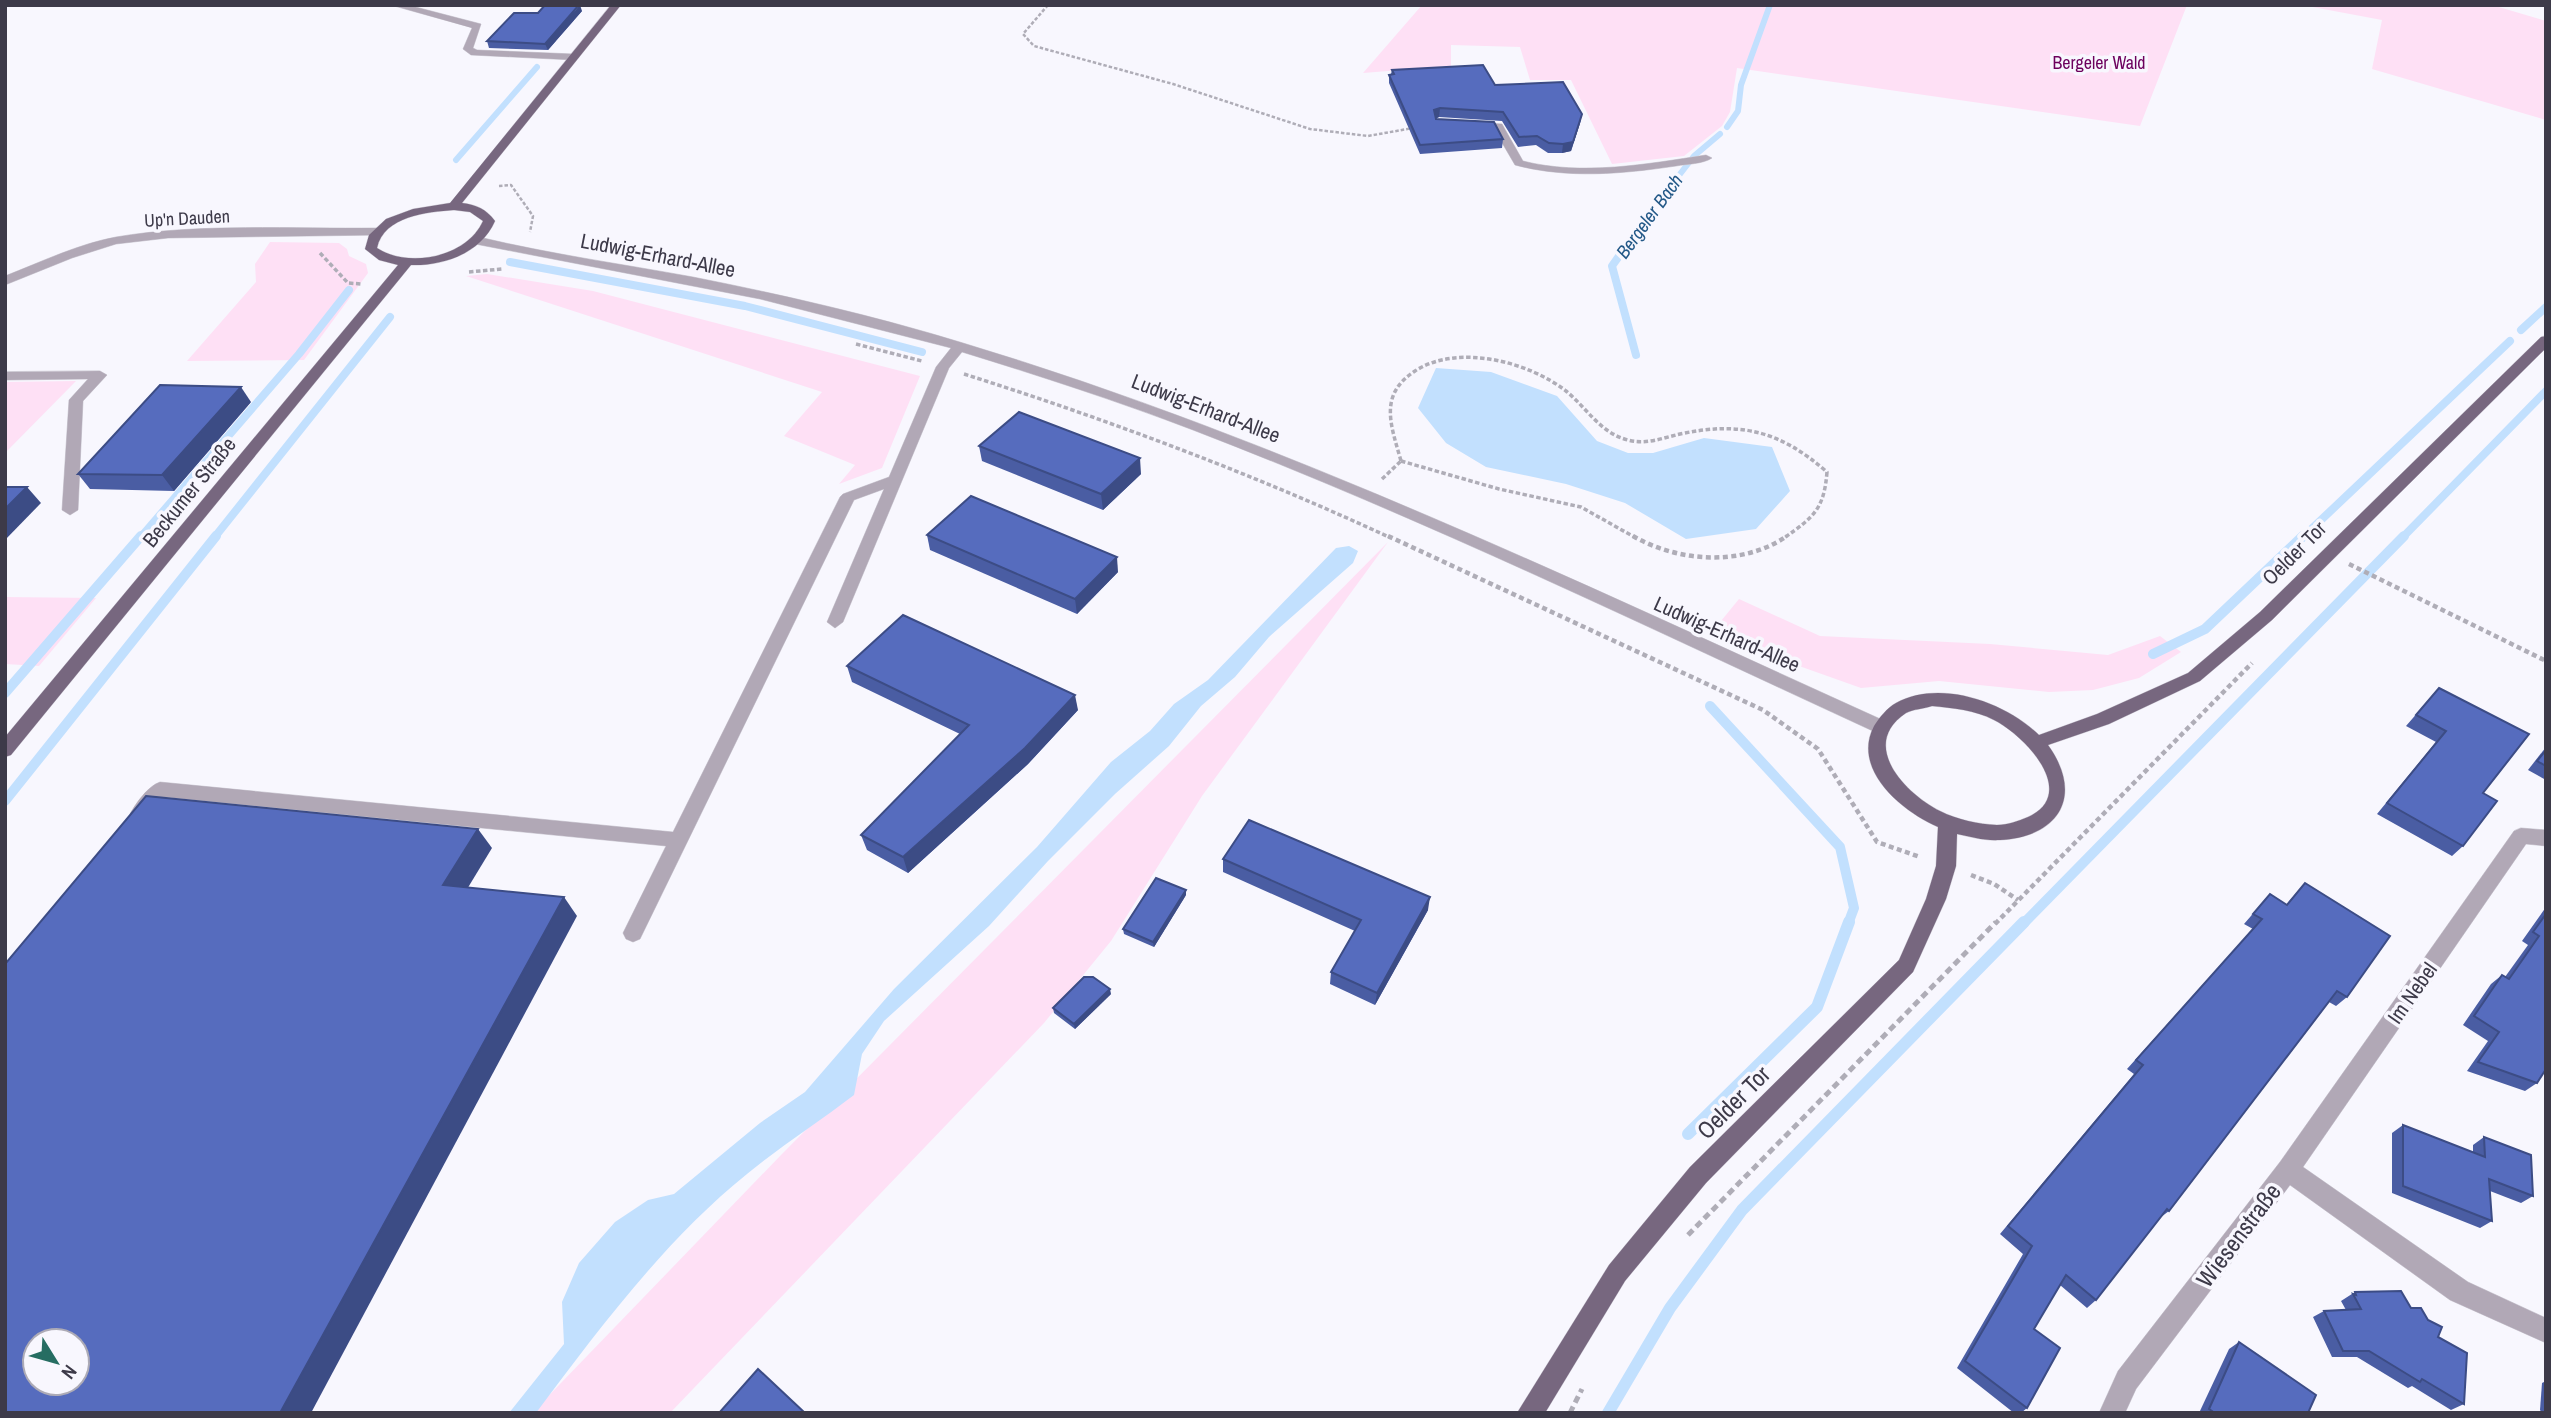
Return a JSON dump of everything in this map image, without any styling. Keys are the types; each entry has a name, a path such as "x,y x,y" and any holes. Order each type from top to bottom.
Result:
{"main road":[{"path":"454,206 615,5"},
{"path":"454,206 472,208 484,213 489,221 488,231 479,241 458,252 432,260 406,263 378,256 371,249 371,241 377,232 411,213 454,206"},
{"name":"Beckumer Straße","path":"5,750 406,263"},
{"name":"Oelder Tor","path":"2038,742 2103,719 2194,677 2266,616 2544,344"},
{"path":"1932,700 1969,703 2007,718 2038,742 2054,764 2059,787 2054,808 2037,824 2011,832 1980,832 1948,824 1924,812 1903,796 1888,779 1879,760 1877,743 1881,727 1901,708 1932,700"},
{"name":"Oelder Tor","path":"1530,1413 1616,1273 1698,1175 1906,966 1936,899 1946,866 1948,824"}],"street":[{"path":"396,5 478,26 468,49 475,54 574,57"},
{"path":"1462,125 1498,126 1519,163 1536,170 1602,169 1706,158"},
{"name":"Up'n Dauden","path":"5,281 68,255 115,241 167,234 377,232"},
{"name":"Ludwig-Erhard-Allee","path":"479,241 696,282 846,316 960,346 1095,389 1269,454 1366,494 1881,727"},
{"path":"835,622 943,367 960,346"},
{"path":"5,376 100,376 76,400 70,510"},
{"path":"633,933 848,497 895,480"},
{"path":"125,831 160,789 678,840"},
{"name":"Im Nebel","path":"2288,1170 2521,836 2546,838"},
{"name":"Wiesenstraße","path":"2112,1413 2127,1380 2288,1170 2459,1291 2546,1331"}],"path":[{"path":"1048,5 1023,34 1034,46 1173,84 1310,129 1367,136 1415,128"},
{"path":"470,188 511,185 533,216 532,230 509,248"},
{"path":"338,232 319,252 348,283 389,284"},
{"path":"490,268 505,269"},
{"path":"853,343 943,367 1071,408 1342,515 1763,710 1818,750 1877,842 1994,884 2018,900"},
{"path":"1476,357 1518,368 1559,386 1610,435 1621,439 1632,442 1715,426 1752,429 1781,440 1810,456 1827,472 1825,496 1807,522 1778,542 1736,555 1691,558 1652,547 1581,507 1499,489 1401,461 1388,409 1401,379 1432,360 1476,357"},
{"path":"1366,494 1401,461"},
{"path":"2328,554 2546,661"},
{"path":"2342,575 2351,565"},
{"path":"1682,1241 2257,657"},
{"path":"1570,1413 1587,1380"}],"green space":[{"name":"Bergeler Wald","path":"1422,5 2187,5 2140,126 1737,68 1730,112 1722,126 1684,156 1612,164 1571,80 1530,80 1520,47 1451,45 1451,66 1363,73"},
{"path":"2302,5 2492,5 2546,21 2546,120 2372,69 2382,20"},
{"path":"270,242 339,243 347,249 349,256 366,264 368,273 304,360 187,361 256,282 255,264"},
{"path":"487,274 593,291 920,376 882,468 839,484 855,465 784,436 822,392 466,276"},
{"path":"76,381 5,453 5,382"},
{"path":"1388,542 1202,796 1111,941 1044,1023 670,1413 532,1413 781,1155"},
{"path":"5,597 96,598 39,666 5,664"},
{"path":"1739,599 1820,636 1990,644 2108,655 2160,636 2181,652 2139,678 2093,690 2049,692 1939,681 1861,688 1712,632"}],"water":[{"path":"1436,368 1491,372 1557,396 1597,441 1628,453 1653,453 1704,438 1772,447 1790,491 1756,529 1686,539 1625,503 1566,484 1486,467 1446,443 1418,408"},
{"path":"1349,546 1358,551 1353,563 1269,637 1235,677 1201,706 1169,746 1115,794 1048,861 989,926 884,1021 862,1054 854,1095 760,1164 689,1227 634,1287 536,1413 509,1413 564,1344 562,1302 579,1263 615,1222 648,1200 674,1194 760,1123 805,1092 894,989 1037,847 1111,762 1150,731 1174,704 1208,680 1336,548"}],"building":[{"path":"545,5 579,5 545,44 487,41 514,13 538,13"},
{"path":"1483,65 1495,85 1563,82 1582,114 1573,142 1549,143 1537,136 1519,137 1503,112 1440,108 1434,110 1436,119 1494,122 1503,139 1420,145 1389,75 1394,74 1392,70"},
{"path":"160,385 241,387 162,475 78,474"},
{"path":"1019,412 1140,458 1101,494 979,446"},
{"path":"5,487 27,487 5,509"},
{"path":"971,496 1117,557 1075,599 927,535"},
{"path":"903,615 1075,695 1025,748 903,857 861,835 969,725 847,666"},
{"path":"2439,688 2529,734 2483,793 2497,801 2463,846 2387,803 2446,731 2416,715"},
{"path":"2546,750 2546,766 2537,761"},
{"path":"146,796 478,829 443,885 564,897 280,1413 5,1413 5,964"},
{"path":"1249,820 1430,897 1377,993 1331,972 1361,920 1223,859"},
{"path":"1156,878 1186,890 1153,942 1123,929"},
{"path":"2305,883 2390,936 2347,997 2337,991 2169,1211 2167,1209 2096,1300 2066,1275 2034,1329 2060,1348 2027,1408 1965,1361 2032,1246 2008,1226 2143,1065 2136,1060 2262,919 2253,914 2270,894 2287,905"},
{"path":"2546,914 2546,1069 2537,1083 2478,1062 2499,1032 2474,1016 2502,975 2509,979 2539,936 2533,932"},
{"path":"1084,977 1093,977 1110,989 1074,1024 1053,1008"},
{"path":"2403,1125 2485,1157 2484,1137 2531,1155 2533,1196 2489,1179 2492,1221 2403,1186"},
{"path":"2401,1291 2411,1308 2421,1308 2428,1320 2442,1327 2438,1337 2467,1353 2464,1404 2422,1379 2420,1382 2369,1351 2343,1351 2324,1311 2361,1309 2353,1294 2356,1295 2355,1292"},
{"path":"2239,1342 2316,1395 2308,1413 2211,1413 2209,1409"},
{"path":"758,1369 805,1413 719,1413"}],"waterway":[{"name":"Bergeler Bach","path":"1727,127 1738,111 1741,85 1770,5"},
{"path":"456,160 537,67"},
{"name":"Bergeler Bach","path":"1632,236 1694,156 1720,134"},
{"name":"Bergeler Bach","path":"1634,235 1612,266 1636,355"},
{"path":"510,262 745,306 922,352"},
{"path":"140,538 299,354 349,290"},
{"path":"2521,330 2546,307"},
{"path":"214,538 390,317"},
{"path":"2302,538 2510,341"},
{"path":"2402,538 2546,391"},
{"path":"5,693 141,536"},
{"path":"5,801 216,536"},
{"path":"2153,654 2205,629 2303,536"},
{"path":"2023,924 2404,536"},
{"path":"1710,706 1840,847 1854,908 1848,924"},
{"path":"1688,1134 1817,1007 1849,922"},
{"path":"1608,1413 1670,1308 1742,1210 2024,922"}]}
